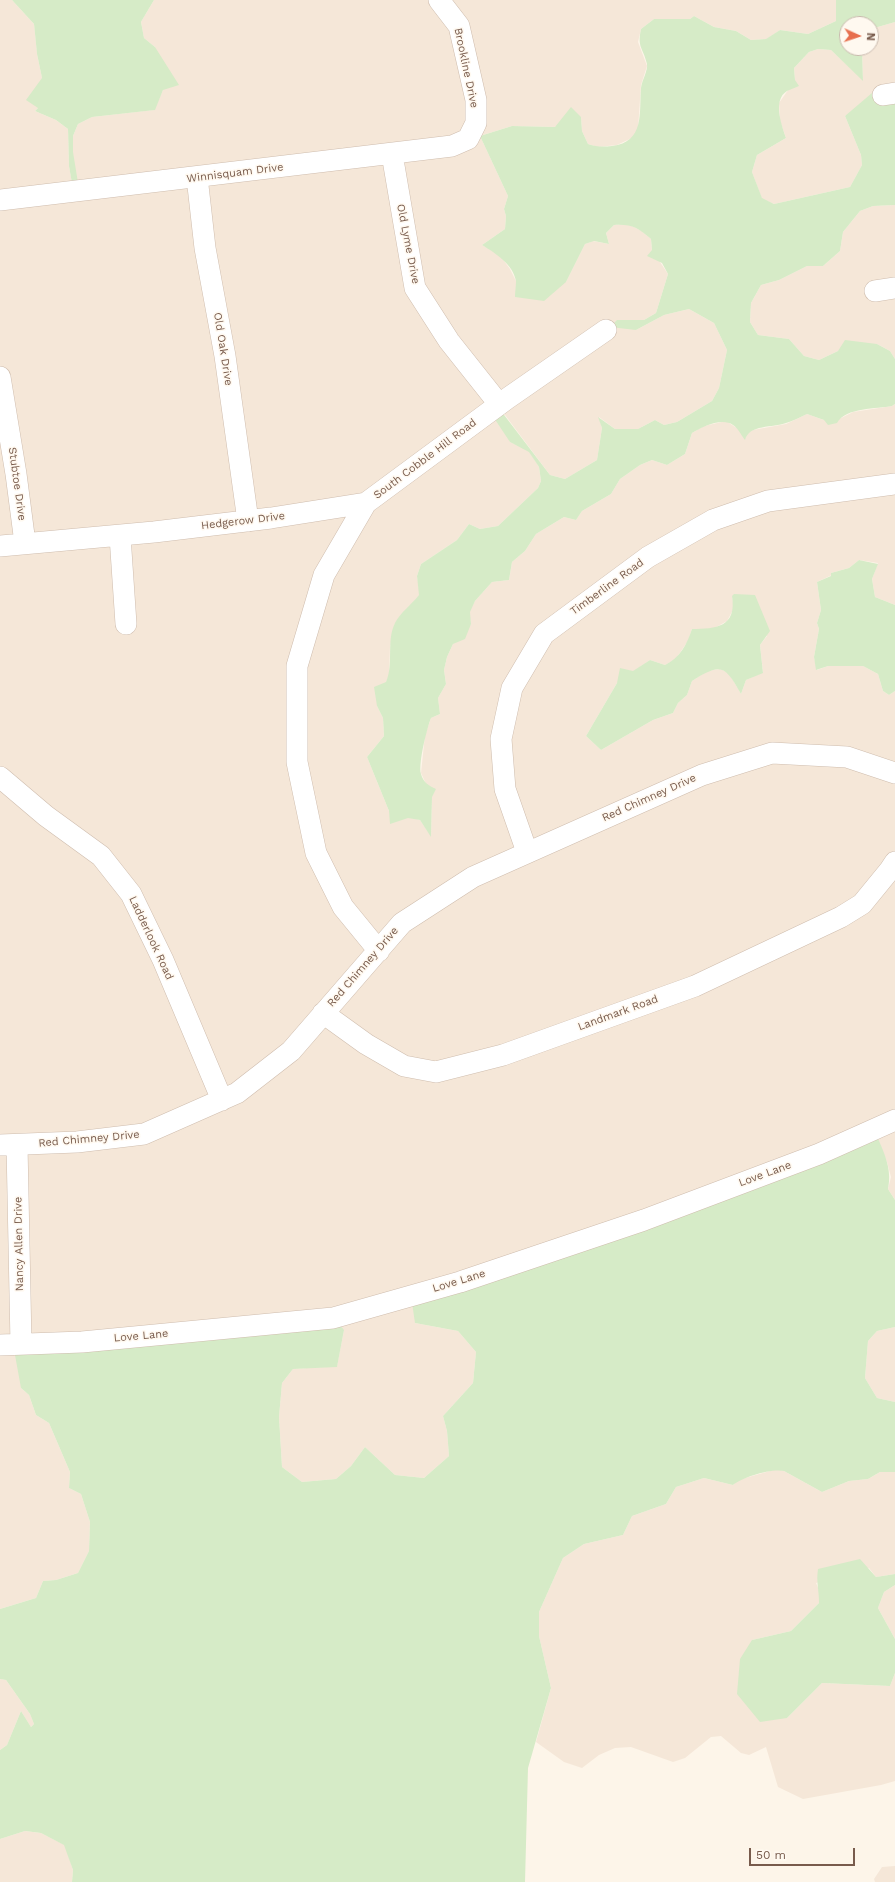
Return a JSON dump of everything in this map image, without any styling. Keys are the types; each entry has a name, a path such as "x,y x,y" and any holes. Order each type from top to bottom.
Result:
{"street":[{"name":"Brookline Drive","path":"439,0 459,26 476,100 476,123 468,139"},
{"name":"Winnisquam Drive","path":"0,200 392,154 452,146 468,139"},
{"name":"Old Lyme Drive","path":"392,154 415,288 449,341 499,404"},
{"name":"Old Oak Drive","path":"197,178 205,248 225,356 248,521"},
{"name":"South Cobble Hill Road","path":"379,951 343,908 316,853 297,762 297,666 324,575 366,503 499,404 606,330"},
{"name":"Stubtoe Drive","path":"0,377 16,474 25,543"},
{"name":"Timberline Road","path":"527,852 505,789 501,739 512,688 544,634 648,557 713,520 768,501 841,490 895,484"},
{"name":"Hedgerow Drive","path":"0,546 120,536 248,521 366,503"},
{"path":"120,536 126,624"},
{"name":"Red Chimney Drive","path":"8,1145 76,1142 144,1134 237,1093 291,1051 402,923 473,876 702,775 772,753 847,757 895,772"},
{"name":"Ladderlook Road","path":"0,777 46,816 102,856 131,894 163,960 222,1100"},
{"name":"Landmark Road","path":"323,1013 366,1044 404,1066 436,1072 503,1055 695,986 841,918 862,904 895,862"},
{"name":"Love Lane","path":"0,1345 82,1342 333,1318 460,1282 644,1220 818,1154 895,1120"},
{"name":"Nancy Allen Drive","path":"8,1145 21,1344"}],"shaded area":[{"path":"0,0 12,0 34,24 37,54 42,78 38,108 35,111 56,120 68,129 69,166 73,188 73,136 78,124 92,117 154,110 163,90 155,47 144,38 141,22 154,0 836,0 836,21 808,34 780,30 767,39 751,40 736,31 714,27 694,16 690,19 654,19 641,29 638,42 647,66 641,85 638,129 634,137 617,145 598,147 588,144 582,131 581,117 555,127 512,126 480,136 508,196 504,209 506,216 505,229 482,245 499,254 510,269 516,281 566,282 585,244 593,241 609,244 606,233 614,225 628,224 642,231 651,239 652,250 668,274 656,313 644,320 617,320 636,330 664,315 689,309 714,323 727,350 719,388 712,401 677,422 664,425 655,420 638,429 615,429 599,417 602,428 597,460 565,479 550,475 499,407 510,442 529,451 539,467 541,481 538,488 498,526 480,529 469,524 457,540 421,564 417,576 420,595 395,624 390,647 389,675 377,706 383,718 384,736 367,757 389,811 420,820 431,836 432,797 421,773 425,735 431,718 440,714 438,698 446,684 444,670 447,657 453,644 471,624 469,612 475,601 492,582 509,580 512,562 525,551 536,534 564,517 576,520 582,511 611,494 620,479 640,465 652,460 667,465 685,454 692,433 704,426 726,421 746,434 753,430 786,424 807,414 824,420 839,419 853,412 892,406 895,404 895,605 875,597 872,579 878,563 859,560 849,568 831,573 832,575 817,582 821,610 817,623 819,629 814,657 817,670 828,666 863,666 878,674 883,691 889,695 895,691 895,1200 888,1189 891,1177 887,1162 874,1130 415,1323 458,1331 476,1352 473,1383 443,1416 447,1431 449,1456 424,1478 395,1475 365,1447 351,1466 336,1479 302,1482 282,1467 279,1417 282,1383 293,1369 337,1366 344,1330 21,1388 29,1395 36,1415 49,1423 70,1472 69,1488 81,1494 90,1522 89,1551 78,1573 56,1580 43,1581 36,1598 0,1609","holes":["732,596 767,636 760,645 763,672 746,680 741,694 729,673 720,669 707,671 692,681 687,695 678,703 673,713 653,720 601,750 586,736 617,683 650,660 665,665 675,660 688,641 692,629 713,629 727,621 734,608"]},
{"path":"895,22 895,91 845,116 861,155 862,165 850,187 774,204 762,199 752,172 757,155 786,138 780,121 779,103 795,80 794,68 809,52 818,49 831,50 863,80 862,56 879,56 879,27"},
{"path":"895,205 895,359 890,351 877,344 838,351 819,360 804,356 789,339 758,335 750,322 751,303 761,285 779,280 807,266 823,266 840,251 843,232 860,211 873,206"},
{"path":"895,1327 895,1402 877,1398 865,1378 868,1341 877,1331"},
{"path":"777,1469 784,1471 822,1492 849,1481 868,1479 880,1472 895,1472 895,1574 876,1577 869,1568 816,1583 819,1590 819,1603 791,1631 752,1640 787,1718 822,1683 890,1686 895,1673 895,1781 881,1785 803,1799 778,1787 766,1747 749,1755 741,1753 721,1736 711,1737 685,1758 673,1762 631,1747 615,1748 599,1755 582,1768 564,1762 536,1742 551,1688 539,1636 539,1612 563,1558 584,1544 623,1535 632,1516 666,1504 676,1487 704,1478 733,1485 738,1480"},
{"path":"895,1585 895,1639 878,1608 884,1592"},
{"path":"0,1679 6,1680 30,1714 34,1724 31,1727 21,1711 7,1745 0,1750"},
{"path":"25,1831 41,1833 65,1845 73,1870 72,1882 0,1882 0,1839"},
{"path":"895,1866 895,1882 875,1882 874,1879 882,1867"}],"green space":[{"path":"12,0 154,0 141,22 144,38 155,47 179,85 163,90 155,110 92,117 78,124 73,136 73,152 79,189 73,189 69,166 68,129 56,120 35,111 38,108 26,100 42,78 37,54 34,24"},
{"path":"836,0 895,0 895,22 879,27 879,16 839,16 839,56 862,56 863,81 831,50 818,49 809,52 794,68 795,80 799,86 782,95 779,107 782,127 786,138 757,155 752,172 762,198 774,204 850,187 862,165 861,155 845,116 872,93 883,95 895,91 895,205 873,206 860,211 843,232 840,251 823,266 807,266 779,280 761,285 751,303 750,322 758,335 789,339 804,356 819,360 838,351 845,340 877,344 890,351 895,359 895,404 892,406 854,411 841,418 837,423 828,425 824,420 807,414 781,425 762,427 751,431 745,440 733,425 728,423 718,422 706,426 692,433 685,454 667,465 652,460 640,465 620,479 611,494 582,511 576,520 564,517 536,534 525,551 512,562 509,580 492,582 475,601 470,612 471,624 465,639 453,644 447,657 444,670 446,684 438,698 440,714 431,718 425,737 420,769 423,779 436,789 432,797 431,837 420,820 408,818 390,824 389,811 367,757 384,736 383,718 377,706 374,687 386,682 390,668 392,630 395,623 419,595 417,576 421,564 457,540 469,524 480,529 498,526 538,488 541,481 539,467 529,452 510,442 490,412 498,407 550,475 565,479 597,460 602,428 598,417 615,429 638,429 655,420 664,425 677,422 712,401 719,388 727,350 714,323 689,309 664,315 636,330 610,327 617,320 644,320 656,313 668,274 662,263 647,256 652,250 651,239 638,229 626,225 614,225 606,233 609,244 594,241 585,244 566,282 544,301 515,297 516,281 511,269 503,260 482,245 505,229 506,216 504,209 508,196 480,136 512,126 555,127 571,107 581,117 582,131 588,144 603,147 612,146 630,139 638,125 640,116 641,88 647,67 640,44 641,29 654,19 690,19 694,16 714,27 736,31 751,40 766,39 780,30 808,34 836,21"},
{"path":"859,560 878,564 872,579 875,597 895,605 895,691 889,695 883,691 878,674 863,666 828,666 816,670 814,657 819,629 817,623 821,610 817,582 831,576 831,573 849,568"},
{"path":"734,594 755,595 770,631 760,645 763,673 746,680 741,694 731,677 722,670 716,669 710,671 692,681 687,695 678,703 673,713 653,720 601,750 586,736 617,683 620,668 633,671 650,660 665,665 675,659 688,640 692,629 717,627 728,620 733,606 732,596"},
{"path":"874,1129 888,1166 888,1189 895,1200 895,1327 877,1331 868,1341 865,1378 877,1398 895,1402 895,1472 880,1472 868,1479 849,1481 822,1492 784,1471 779,1470 757,1474 743,1479 733,1485 704,1478 676,1487 666,1504 632,1516 623,1535 584,1544 563,1558 539,1612 539,1636 551,1688 528,1768 525,1882 72,1882 73,1870 64,1845 41,1833 25,1831 0,1839 0,1750 7,1745 21,1711 31,1727 34,1724 30,1714 6,1680 0,1679 0,1609 36,1598 43,1581 56,1580 78,1573 89,1551 90,1522 81,1494 69,1488 70,1472 49,1423 36,1415 29,1395 21,1388 13,1344 334,1318 344,1330 337,1367 293,1369 282,1383 279,1417 282,1467 302,1482 336,1479 351,1466 365,1447 395,1475 424,1478 449,1456 447,1431 443,1416 473,1383 476,1352 458,1331 415,1323 411,1296"},
{"path":"860,1559 876,1577 895,1574 895,1585 884,1592 878,1608 895,1639 895,1673 890,1686 822,1683 787,1718 760,1722 737,1694 740,1659 752,1640 791,1631 819,1603 817,1578 818,1569"}]}
